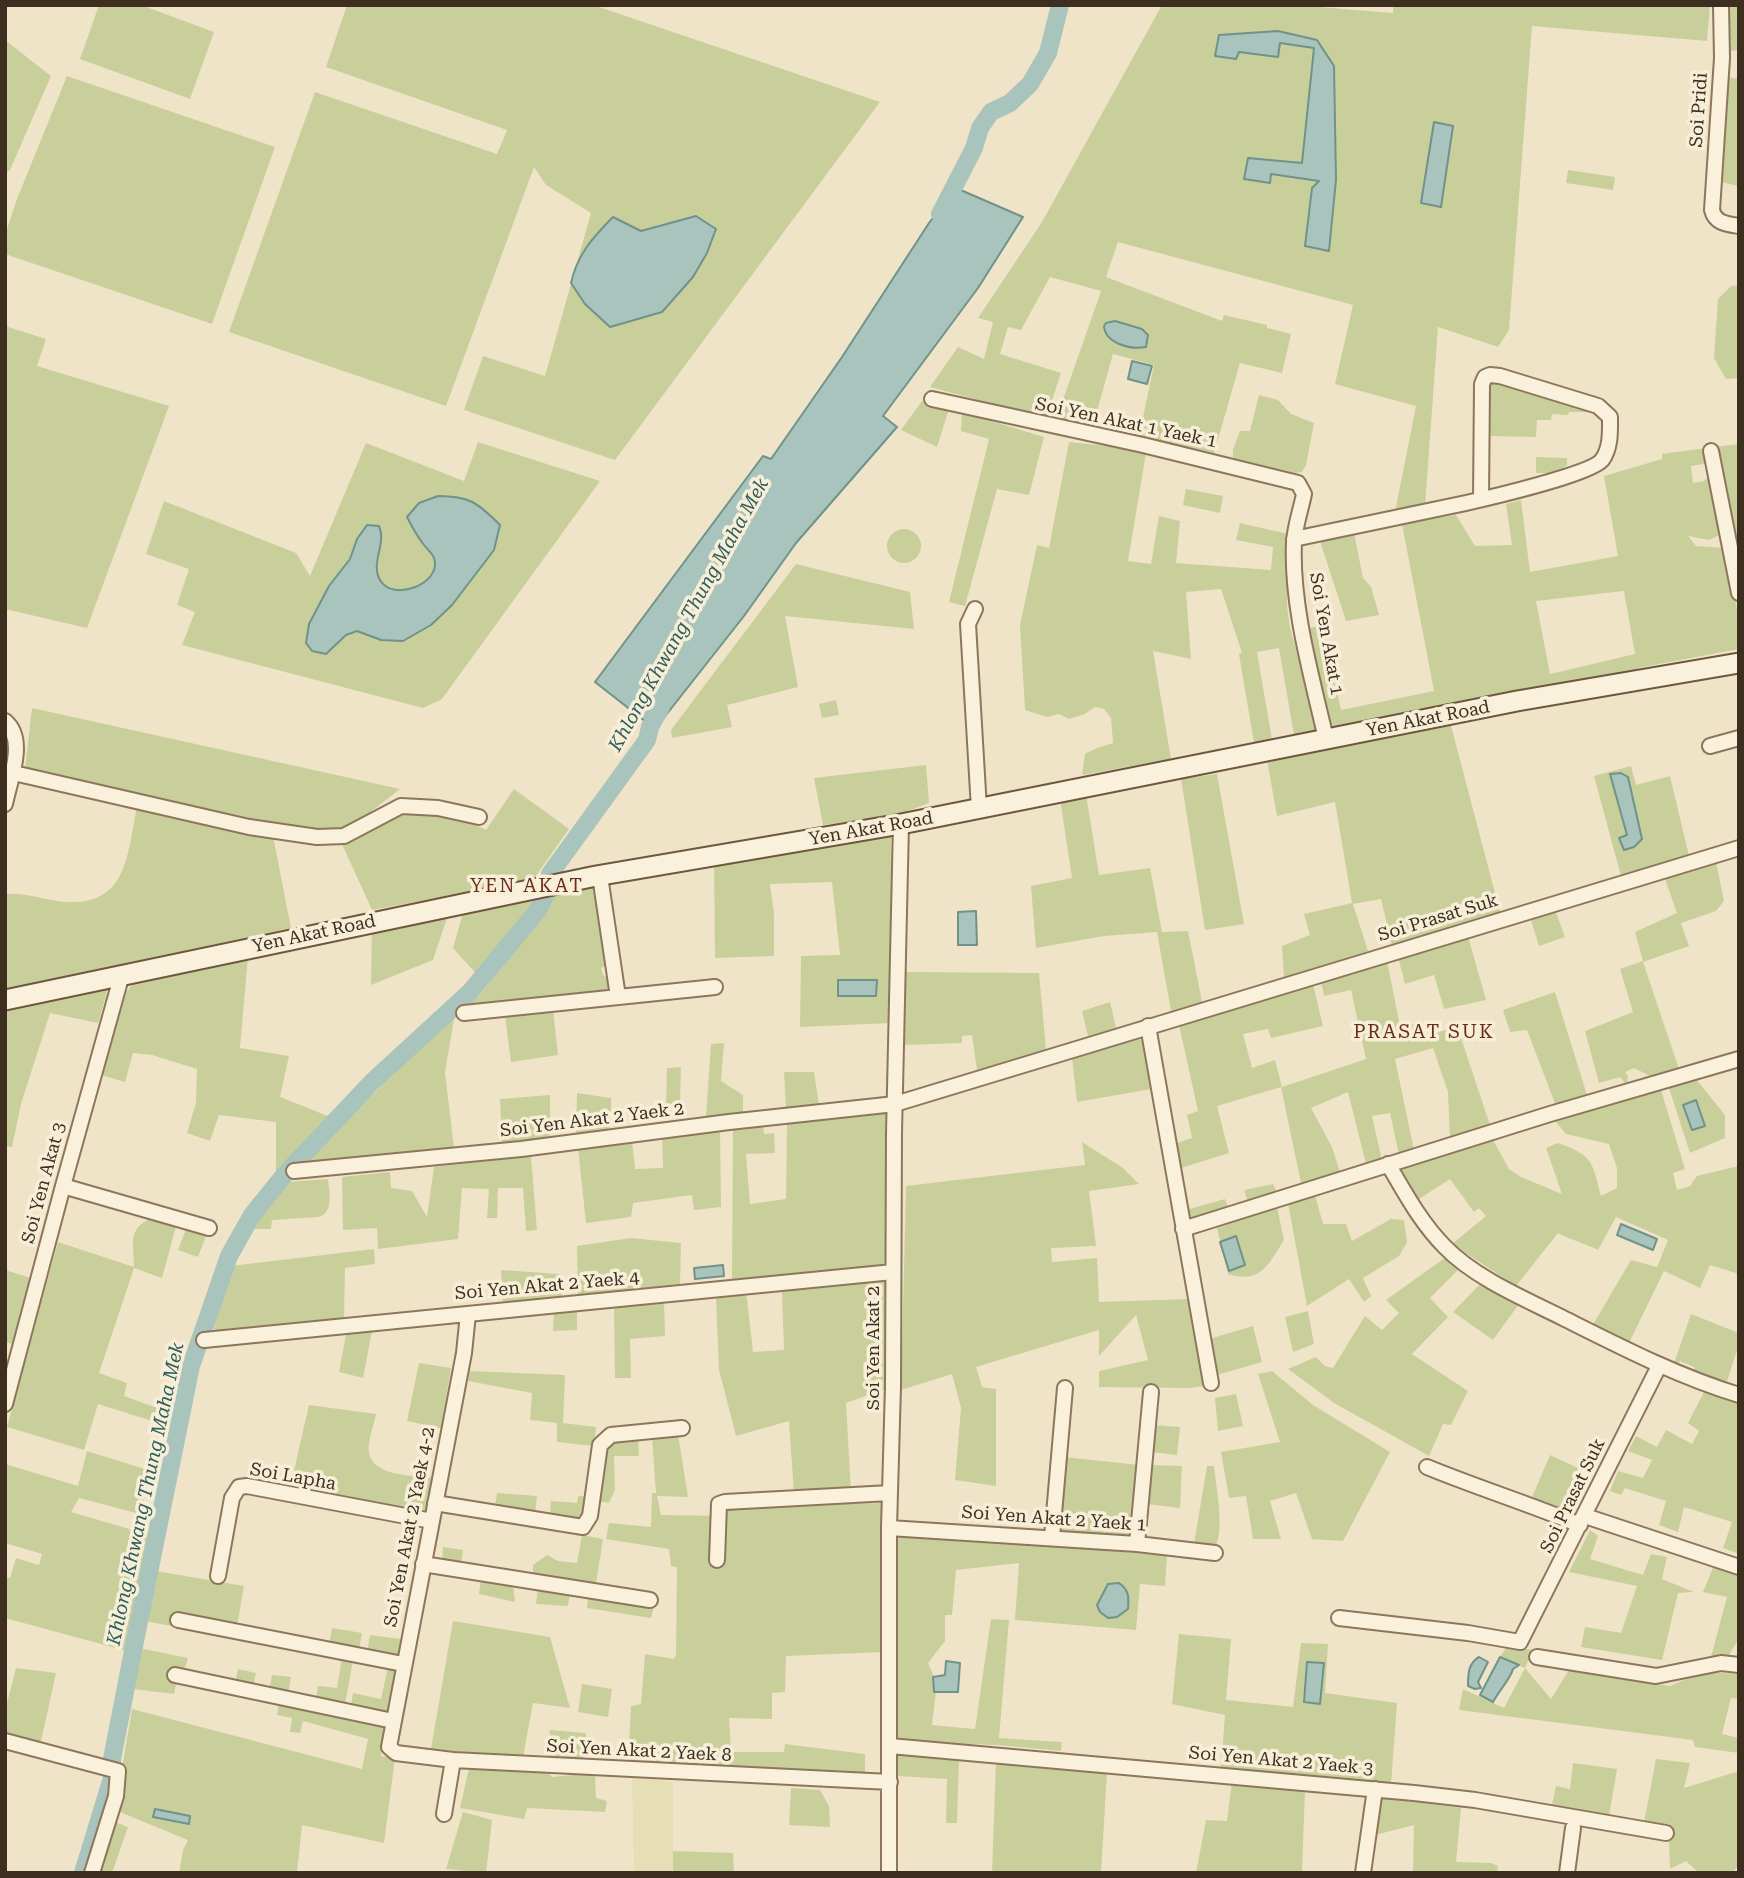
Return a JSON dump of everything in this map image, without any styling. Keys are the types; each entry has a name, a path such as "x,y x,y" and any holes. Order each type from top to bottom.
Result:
{"street":[{"name":"Soi Pridi","path":"1721,5 1722,58 1712,210 1714,217 1721,223 1739,226"},
{"path":"1294,539 1481,499 1530,488 1599,464 1609,439 1610,417 1598,406 1500,376 1485,377 1482,384 1481,499"},
{"name":"Soi Yen Akat 1 Yaek 1","path":"932,399 1287,478 1298,483 1304,494"},
{"path":"1711,451 1739,593"},
{"name":"Soi Yen Akat 1","path":"1304,494 1294,539 1294,575 1326,739"},
{"path":"975,609 968,624 979,809"},
{"name":"Yen Akat Road","path":"5,1000 600,876 901,824 1517,701 1739,663"},
{"path":"5,720 16,735 16,752 8,772 5,804"},
{"path":"1710,746 1739,738"},
{"path":"8,772 249,827 317,837 344,836 401,806 438,808 479,817"},
{"name":"Soi Yen Akat 2","path":"889,1873 889,1528 901,824"},
{"name":"Soi Prasat Suk","path":"895,1104 1739,848"},
{"path":"600,876 618,997"},
{"name":"Soi Yen Akat 3","path":"5,1404 122,974"},
{"path":"464,1013 715,987"},
{"path":"1148,1026 1211,1383"},
{"path":"1183,1229 1388,1164 1739,1059"},
{"name":"Soi Yen Akat 2 Yaek 2","path":"294,1171 521,1149 895,1104"},
{"path":"1388,1164 1421,1219 1460,1261 1518,1296 1658,1366 1739,1395"},
{"path":"63,1186 209,1228"},
{"name":"Soi Yen Akat 2 Yaek 4","path":"204,1340 893,1272"},
{"name":"Soi Yen Akat 2 Yaek 4-2","path":"389,1747 464,1353 467,1314"},
{"name":"Soi Prasat Suk","path":"1339,1618 1520,1642 1583,1521 1658,1366"},
{"path":"1052,1537 1065,1388"},
{"path":"1137,1544 1151,1392"},
{"path":"435,1503 583,1527 590,1516 600,1444 604,1439 611,1435 682,1428"},
{"path":"1427,1467 1486,1492 1739,1567"},
{"name":"Soi Lapha","path":"218,1576 232,1498 239,1487 247,1486 432,1521"},
{"path":"717,1560 719,1504 890,1493"},
{"name":"Soi Yen Akat 2 Yaek 1","path":"889,1528 1052,1537 1215,1553"},
{"path":"423,1564 650,1600"},
{"path":"177,1620 403,1664"},
{"path":"1537,1657 1656,1676 1721,1664 1739,1665"},
{"path":"175,1675 393,1721"},
{"path":"5,1741 112,1768 119,1775 116,1796 92,1873"},
{"name":"Soi Yen Akat 2 Yaek 3","path":"890,1746 1375,1788 1488,1802 1666,1833"},
{"name":"Soi Yen Akat 2 Yaek 8","path":"389,1747 396,1753 453,1760 890,1782"},
{"path":"444,1814 453,1760"},
{"path":"1363,1873 1375,1788"},
{"path":"1567,1873 1573,1828"}],"shaded area":[{"path":"632,1777 673,1782 673,1873 634,1873"}],"green space":[{"path":"99,5 141,5 214,32 190,99 80,59"},
{"path":"347,5 593,5 880,102 615,460 464,410 483,356 545,376 591,213 546,185 534,167 446,406 229,332 315,92 497,154 507,130 326,67"},
{"path":"1162,5 1294,5 1393,13 1393,5 1710,5 1707,41 1532,26 1509,330 1498,347 1438,327 1425,506 1395,512 1416,406 1335,384 1353,305 1118,242 1106,277 1222,321 1224,315 1267,325 1267,328 1291,334 1282,373 1240,363 1214,453 1139,436 1154,365 1113,354 1092,429 1056,420 1101,291 1050,277 1021,330 1008,327 1000,354 1061,373 1046,418 930,387 958,347 984,359 993,322 978,318 1042,222"},
{"path":"1739,6 1739,50 1729,51 1730,7"},
{"path":"5,40 51,76 10,170 5,173"},
{"path":"67,76 275,147 212,324 5,254 5,235 17,199"},
{"path":"1727,77 1739,79 1739,186 1720,182"},
{"path":"1568,170 1615,177 1613,190 1566,183"},
{"path":"1739,285 1739,378 1726,379 1714,358 1718,299 1731,286"},
{"path":"5,326 46,339 37,366 169,406 87,628 5,609"},
{"path":"1496,380 1597,412 1552,414 1551,420 1537,420 1536,437 1488,436 1488,385"},
{"path":"1259,395 1278,400 1291,414 1314,423 1306,465 1302,472 1295,473 1233,458 1240,431 1250,431"},
{"path":"922,401 949,409 937,447 901,430"},
{"path":"962,412 1044,437 1029,495 997,489 965,606 949,602 989,439 961,431"},
{"path":"478,442 600,481 442,699 423,708 182,645 195,612 177,605 189,569 146,554 164,501 296,553 310,576 366,443 464,481"},
{"path":"1069,442 1146,453 1128,561 1151,564 1159,516 1180,521 1176,563 1271,570 1273,547 1236,540 1240,523 1288,534 1285,548 1290,628 1319,730 1294,735 1279,648 1257,652 1272,740 1254,743 1239,654 1242,653 1221,589 1186,592 1191,659 1153,651 1171,759 1082,775 1085,754 1113,743 1111,718 1104,709 1095,707 1085,714 1069,719 1059,714 1047,717 1025,710 1020,625 1037,545 1049,548"},
{"path":"1739,444 1739,539 1732,537 1713,447"},
{"path":"1706,448 1709,463 1691,466 1693,483 1704,481 1711,474 1722,534 1709,540 1688,536 1696,546 1725,548 1739,620 1739,649 1638,668 1638,673 1330,729 1310,628 1323,625 1341,710 1434,691 1402,524 1456,515 1475,546 1512,545 1506,504 1521,500 1530,572 1618,556 1604,476 1662,459 1662,454","holes":["1624,591 1635,654 1550,674 1536,601"]},
{"path":"1536,457 1567,458 1567,465 1556,473 1536,473"},
{"path":"1186,489 1223,496 1220,513 1183,505"},
{"path":"904,529 916,534 921,546 916,558 904,563 892,558 887,546 892,534"},
{"path":"1354,533 1363,578 1371,587 1379,615 1346,621 1320,541"},
{"path":"796,564 910,592 914,629 785,616 798,687 727,705 732,727 672,738 671,730"},
{"path":"836,700 839,715 822,718 819,704"},
{"path":"32,708 400,789 346,831 328,836 25,769"},
{"path":"1449,718 1500,912 1392,946 1381,899 1353,904 1368,951 1284,977 1282,946 1310,935 1304,914 1352,903 1335,802 1277,816 1267,760"},
{"path":"926,765 929,803 897,815 823,825 814,778"},
{"path":"1631,766 1636,785 1670,776 1689,856 1621,876 1594,776","holes":["1621,773 1628,777 1641,839 1627,835 1610,775"]},
{"path":"1217,774 1244,924 1205,930 1181,779"},
{"path":"514,789 569,829 533,880 372,910 341,842 405,812 429,812 486,830"},
{"path":"1086,794 1099,875 1150,868 1162,932 1188,931 1202,1002 1171,1011 1157,932 1104,936 1036,948 1031,886 1072,878 1060,799"},
{"path":"137,807 273,836 291,928 5,989 5,894 65,902 86,901 101,895 113,886 121,874"},
{"path":"891,831 893,955 890,1023 800,1027 801,956 840,955 832,882 770,884 774,914 774,956 715,958 714,861"},
{"path":"1716,861 1724,901 1716,911 1681,923 1689,946 1643,962 1679,1069 1652,1077 1634,1068 1625,1072 1628,1076 1627,1085 1620,1077 1599,1083 1585,1031 1633,1012 1620,969 1643,961 1635,932 1677,913 1664,876"},
{"path":"590,885 596,890 606,965 601,968 603,975 609,979 609,990 468,1004 480,995 560,889"},
{"path":"542,891 536,907 479,977 453,948 465,906"},
{"path":"450,909 433,960 371,985 372,926"},
{"path":"1555,910 1565,937 1539,946 1530,917"},
{"path":"1468,936 1486,1000 1444,1009 1434,975 1405,984 1398,957"},
{"path":"248,956 240,1048 289,1056 280,1097 328,1116 276,1175 276,1122 219,1115 210,1141 187,1133 196,1103 197,1069 152,1055 133,1053 125,1082 101,1075 127,991 132,985 201,970"},
{"path":"1387,961 1400,1026 1415,1024 1419,1039 1457,1026 1491,1128 1450,1140 1448,1092 1433,1048 1395,1059 1414,1150 1399,1155 1390,1113 1372,1116 1382,1160 1366,1164 1348,1092 1311,1108 1332,1147 1340,1172 1301,1183 1281,1087 1217,1106 1229,1153 1178,1169 1174,1144 1192,1138 1187,1115 1198,1111 1179,1025 1313,984 1323,1026 1271,1038 1268,1029 1243,1034 1252,1068 1275,1060 1282,1087 1366,1059 1351,990 1324,996 1321,981"},
{"path":"905,972 1039,973 1046,1050 977,1070 972,1035 962,1036 962,1043 905,1045"},
{"path":"110,982 98,1023 50,1013 21,1104 12,1147 5,1146 5,1006"},
{"path":"1555,992 1587,1095 1556,1106 1527,1030 1510,1032 1503,1010"},
{"path":"1110,1002 1116,1028 1088,1036 1082,1011"},
{"path":"553,1010 558,1055 511,1062 505,1016"},
{"path":"454,1019 445,1072 454,1148 303,1164 448,1020"},
{"path":"1139,1039 1143,1041 1151,1089 1077,1102 1072,1058"},
{"path":"724,1043 721,1081 743,1095 743,1113 706,1117 711,1044"},
{"path":"681,1067 680,1105 666,1106 667,1068"},
{"path":"784,1072 814,1072 819,1105 786,1108"},
{"path":"1696,1079 1725,1115 1725,1138 1690,1153 1669,1088"},
{"path":"1661,1090 1685,1169 1673,1173 1677,1190 1690,1186 1697,1176 1739,1166 1739,1274 1710,1265 1700,1288 1664,1271 1628,1345 1591,1328 1631,1260 1657,1267 1668,1240 1616,1217 1598,1250 1558,1233 1516,1286 1452,1244 1486,1216 1479,1208 1474,1212 1450,1179 1416,1201 1399,1166 1493,1140 1509,1169 1521,1177 1562,1194 1546,1148 1558,1143 1579,1152 1590,1162 1601,1196 1617,1188 1617,1168 1609,1144 1566,1134 1555,1121"},
{"path":"577,1093 611,1098 611,1125 608,1131 576,1134"},
{"path":"550,1095 550,1137 502,1143 500,1099"},
{"path":"887,1113 887,1261 883,1267 732,1281 733,1128 763,1125 764,1134 774,1133 775,1153 746,1154 750,1204 786,1199 787,1123"},
{"path":"720,1129 721,1207 694,1210 692,1195 633,1203 631,1217 586,1223 578,1148 632,1140 635,1169 663,1168 662,1135"},
{"path":"1082,1142 1123,1168 1139,1184 1089,1191 1096,1246 1051,1248 1052,1262 1097,1258 1099,1302 1189,1299 1205,1386 1099,1387 1099,1371 1148,1360 1136,1315 1099,1356 1099,1330 976,1367 982,1387 996,1389 996,1486 955,1480 961,1408 952,1374 901,1390 906,1186 1085,1165"},
{"path":"531,1156 537,1230 526,1231 523,1188 498,1188 497,1218 487,1218 489,1189 462,1188 458,1239 378,1249 377,1228 343,1230 342,1177 390,1172 391,1188 412,1191 427,1217 434,1167"},
{"path":"328,1179 330,1201 324,1214 319,1217 272,1220 271,1229 247,1229 262,1208 287,1182"},
{"path":"1273,1184 1277,1192 1248,1202 1244,1190"},
{"path":"1315,1195 1323,1224 1346,1224 1352,1241 1391,1219 1404,1220 1407,1242 1399,1256 1363,1278 1371,1296 1364,1302 1349,1279 1307,1306 1288,1203"},
{"path":"1225,1199 1229,1209 1196,1220 1187,1217 1186,1210"},
{"path":"1277,1207 1284,1240 1268,1264 1256,1274 1248,1276 1228,1274 1217,1228"},
{"path":"153,1217 176,1226 162,1278 134,1268 99,1373 127,1383 124,1396 174,1414 171,1427 98,1404 84,1450 7,1427 58,1242 134,1267 135,1232"},
{"path":"186,1229 206,1236 198,1257 178,1250"},
{"path":"631,1238 681,1243 680,1284 578,1295 577,1246"},
{"path":"374,1249 375,1264 345,1268 344,1319 213,1333 231,1266"},
{"path":"1446,1257 1462,1266 1430,1298 1448,1317 1412,1354 1468,1391 1451,1425 1443,1424 1429,1456 1334,1403 1288,1369 1316,1357 1325,1366 1333,1368 1365,1316 1382,1330 1399,1313 1386,1300"},
{"path":"5,1270 31,1278 16,1345 5,1342"},
{"path":"501,1270 559,1274 562,1297 503,1303"},
{"path":"885,1278 885,1389 846,1403 851,1492 794,1494 789,1421 736,1436 719,1370 716,1298 745,1295 753,1352 784,1350 782,1292"},
{"path":"1482,1282 1519,1304 1493,1340 1453,1312"},
{"path":"664,1303 665,1336 630,1339 631,1378 615,1378 614,1307"},
{"path":"577,1308 577,1330 553,1331 554,1311"},
{"path":"1308,1311 1314,1344 1293,1352 1285,1317"},
{"path":"1691,1314 1739,1333 1739,1344 1727,1381 1697,1374 1694,1367 1680,1361 1673,1366"},
{"path":"1253,1326 1262,1362 1217,1375 1209,1339"},
{"path":"372,1331 363,1378 339,1372 346,1334"},
{"path":"419,1363 451,1368 441,1428 407,1421"},
{"path":"470,1371 565,1375 563,1423 596,1427 594,1446 557,1442 557,1423 530,1420 532,1393 468,1381"},
{"path":"1272,1371 1313,1405 1390,1452 1343,1541 1312,1539 1296,1493 1270,1501 1281,1539 1253,1539 1246,1496 1229,1498 1221,1452 1280,1442 1258,1374"},
{"path":"1705,1390 1739,1400 1739,1554 1723,1548 1732,1522 1684,1507 1678,1532 1659,1525 1666,1501 1625,1488 1621,1495 1610,1491 1618,1471 1643,1478 1652,1460 1628,1451 1636,1436 1657,1447 1666,1430 1692,1444 1699,1431 1688,1423"},
{"path":"1236,1394 1243,1426 1218,1431 1215,1398"},
{"path":"309,1405 376,1414 369,1444 372,1461 386,1471 432,1478 427,1511 290,1488"},
{"path":"1154,1425 1180,1427 1177,1455 1151,1452"},
{"path":"678,1434 688,1497 657,1496 661,1515 726,1516 727,1507 886,1503 883,1652 786,1656 785,1692 772,1693 772,1719 729,1718 731,1752 784,1752 785,1744 865,1754 865,1776 628,1764 631,1706 641,1704 645,1654 674,1659 676,1654 677,1567 671,1566 669,1549 606,1539 609,1523 651,1527 652,1493 656,1493 652,1437"},
{"path":"638,1438 639,1456 614,1456 615,1490 609,1503 597,1501 602,1450 610,1440"},
{"path":"87,1451 151,1471 140,1514 79,1498 71,1512 150,1535 127,1651 5,1618 5,1577 10,1578 16,1558 39,1565 42,1554 5,1543 5,1464 78,1486"},
{"path":"1550,1455 1578,1468 1562,1513 1530,1502"},
{"path":"1064,1457 1139,1465 1134,1537 1058,1533"},
{"path":"1150,1465 1182,1466 1180,1508 1146,1504"},
{"path":"1207,1466 1214,1466 1219,1508 1218,1540 1215,1547 1194,1544"},
{"path":"497,1493 537,1496 535,1514 495,1507"},
{"path":"578,1496 589,1496 582,1522 550,1517 551,1501 577,1503"},
{"path":"1590,1530 1598,1536 1590,1559 1643,1575 1651,1554 1667,1557 1662,1579 1694,1592 1678,1593 1662,1660 1581,1647 1585,1627 1621,1633 1637,1586 1569,1572"},
{"path":"582,1535 603,1539 596,1584 533,1574 533,1565 547,1555 558,1561 577,1563"},
{"path":"895,1535 1020,1542 1167,1556 1165,1586 1140,1584 1136,1630 1015,1620 1019,1563 956,1570 952,1615 945,1615 945,1641 928,1663 937,1683 932,1725 975,1729 991,1619 1009,1620 999,1738 1062,1742 1061,1751 998,1745 897,1742"},
{"path":"443,1547 463,1550 461,1565 442,1562"},
{"path":"1715,1563 1739,1573 1739,1638 1728,1657 1710,1661 1727,1597 1703,1592"},
{"path":"156,1571 244,1586 237,1626 174,1613 171,1626 145,1621"},
{"path":"481,1579 513,1584 515,1602 479,1594"},
{"path":"538,1588 570,1593 568,1606 536,1604"},
{"path":"588,1596 654,1607 651,1618 587,1608"},
{"path":"453,1621 550,1637 570,1708 533,1703 523,1757 431,1749"},
{"path":"332,1628 362,1633 359,1650 329,1644"},
{"path":"1179,1634 1231,1639 1226,1700 1293,1707 1301,1643 1328,1644 1325,1693 1397,1703 1391,1785 1320,1776 1221,1769 1225,1715 1172,1704"},
{"path":"370,1635 401,1639 399,1658 367,1652"},
{"path":"1507,1646 1533,1650 1525,1668 1500,1657"},
{"path":"139,1648 188,1658 174,1694 133,1689"},
{"path":"342,1658 353,1660 345,1705 316,1699 318,1686 337,1688"},
{"path":"388,1667 398,1669 390,1714 351,1706 353,1693 381,1699"},
{"path":"16,1668 56,1673 40,1746 5,1738 5,1711"},
{"path":"1525,1668 1551,1699 1569,1670 1670,1686 1703,1672 1739,1674 1739,1699 1731,1698 1722,1734 1739,1738 1739,1753 1695,1747 1693,1740 1459,1710 1463,1689 1504,1708"},
{"path":"238,1669 256,1673 253,1686 235,1683"},
{"path":"272,1675 291,1677 288,1694 269,1690"},
{"path":"582,1684 612,1689 608,1717 578,1712"},
{"path":"279,1703 384,1726 381,1756 395,1758 384,1843 302,1825 297,1873 179,1873 183,1850 188,1840 115,1810 132,1709 362,1769 368,1739 303,1721 300,1733 290,1732 292,1718 277,1715"},
{"path":"550,1730 586,1733 584,1760 548,1757"},
{"path":"898,1753 959,1759 957,1823 946,1823 947,1779 897,1776"},
{"path":"1656,1759 1690,1763 1684,1788 1739,1771 1739,1865 1732,1873 1699,1873 1686,1861 1670,1869 1669,1839 1642,1833"},
{"path":"996,1762 1107,1772 1101,1873 992,1871"},
{"path":"1573,1763 1617,1769 1609,1816 1552,1805 1556,1786 1570,1789"},
{"path":"470,1764 547,1770 552,1777 595,1773 596,1798 607,1801 605,1812 527,1808 524,1819 460,1808"},
{"path":"1232,1781 1305,1789 1302,1873 1196,1873 1206,1820 1227,1821"},
{"path":"791,1788 820,1790 829,1806 830,1827 789,1825"},
{"path":"1381,1797 1461,1808 1456,1862 1491,1863 1498,1866 1497,1873 1413,1873 1414,1825 1375,1835"},
{"path":"463,1812 492,1820 486,1873 446,1869"},
{"path":"112,1821 128,1827 112,1873 97,1873"},
{"path":"673,1851 733,1853 734,1873 673,1873"}],"water":[{"path":"1278,31 1317,40 1334,66 1336,180 1329,251 1305,246 1312,188 1319,181 1271,174 1270,183 1244,179 1248,158 1302,163 1314,48 1280,43 1278,57 1239,52 1236,59 1215,56 1219,35"},
{"path":"1434,122 1453,126 1441,207 1421,203"},
{"path":"956,188 1023,217 978,288 883,416 897,427 796,543 744,616 655,729 595,682 763,456 771,459 842,357 929,223"},
{"path":"696,216 716,229 707,253 693,277 662,312 610,327 585,304 571,283 577,264 587,247 613,217 641,231"},
{"path":"1115,321 1142,329 1148,335 1146,347 1126,346 1109,337 1104,326"},
{"path":"1132,361 1152,366 1147,384 1128,379"},
{"path":"438,496 458,497 473,502 500,525 494,550 452,605 431,625 403,641 381,640 357,631 346,635 326,654 312,651 306,643 309,624 329,586 350,559 357,539 367,525 379,526 381,539 377,573 386,587 405,590 424,582 431,575 435,567 433,556 407,517 419,503"},
{"path":"1621,773 1628,777 1642,839 1634,847 1624,850 1619,838 1627,835 1610,774"},
{"path":"976,911 977,945 958,945 958,912"},
{"path":"838,980 877,980 876,996 838,996"},
{"path":"1696,1100 1705,1126 1692,1130 1683,1105"},
{"path":"1621,1224 1657,1239 1653,1250 1617,1235"},
{"path":"1236,1236 1245,1265 1229,1271 1220,1242"},
{"path":"723,1265 724,1276 695,1279 694,1268"},
{"path":"1119,1583 1128,1594 1128,1609 1117,1617 1108,1618 1100,1612 1097,1605 1108,1584"},
{"path":"1479,1657 1488,1662 1478,1682 1481,1688 1475,1689 1468,1686 1469,1674 1471,1666"},
{"path":"1500,1657 1519,1665 1513,1669 1493,1702 1480,1695"},
{"path":"946,1661 960,1663 958,1692 934,1692 933,1677 945,1675"},
{"path":"1307,1662 1324,1663 1320,1704 1304,1702"},
{"path":"155,1809 190,1816 189,1824 153,1817"}],"waterway":[{"name":"Khlong Khwang Thung Maha Mek","path":"940,214 974,148 980,128 991,112 1010,103 1030,84 1048,53 1060,5"},
{"name":"Khlong Khwang Thung Maha Mek","path":"83,1873 112,1778 112,1759 191,1366 229,1256 252,1215 286,1173 372,1082 470,992 538,910 546,894 550,874 647,740 650,727 661,707"}],"district":[{"name":"YEN AKAT","path":"527,886"},
{"name":"PRASAT SUK","path":"1424,1032"}]}
